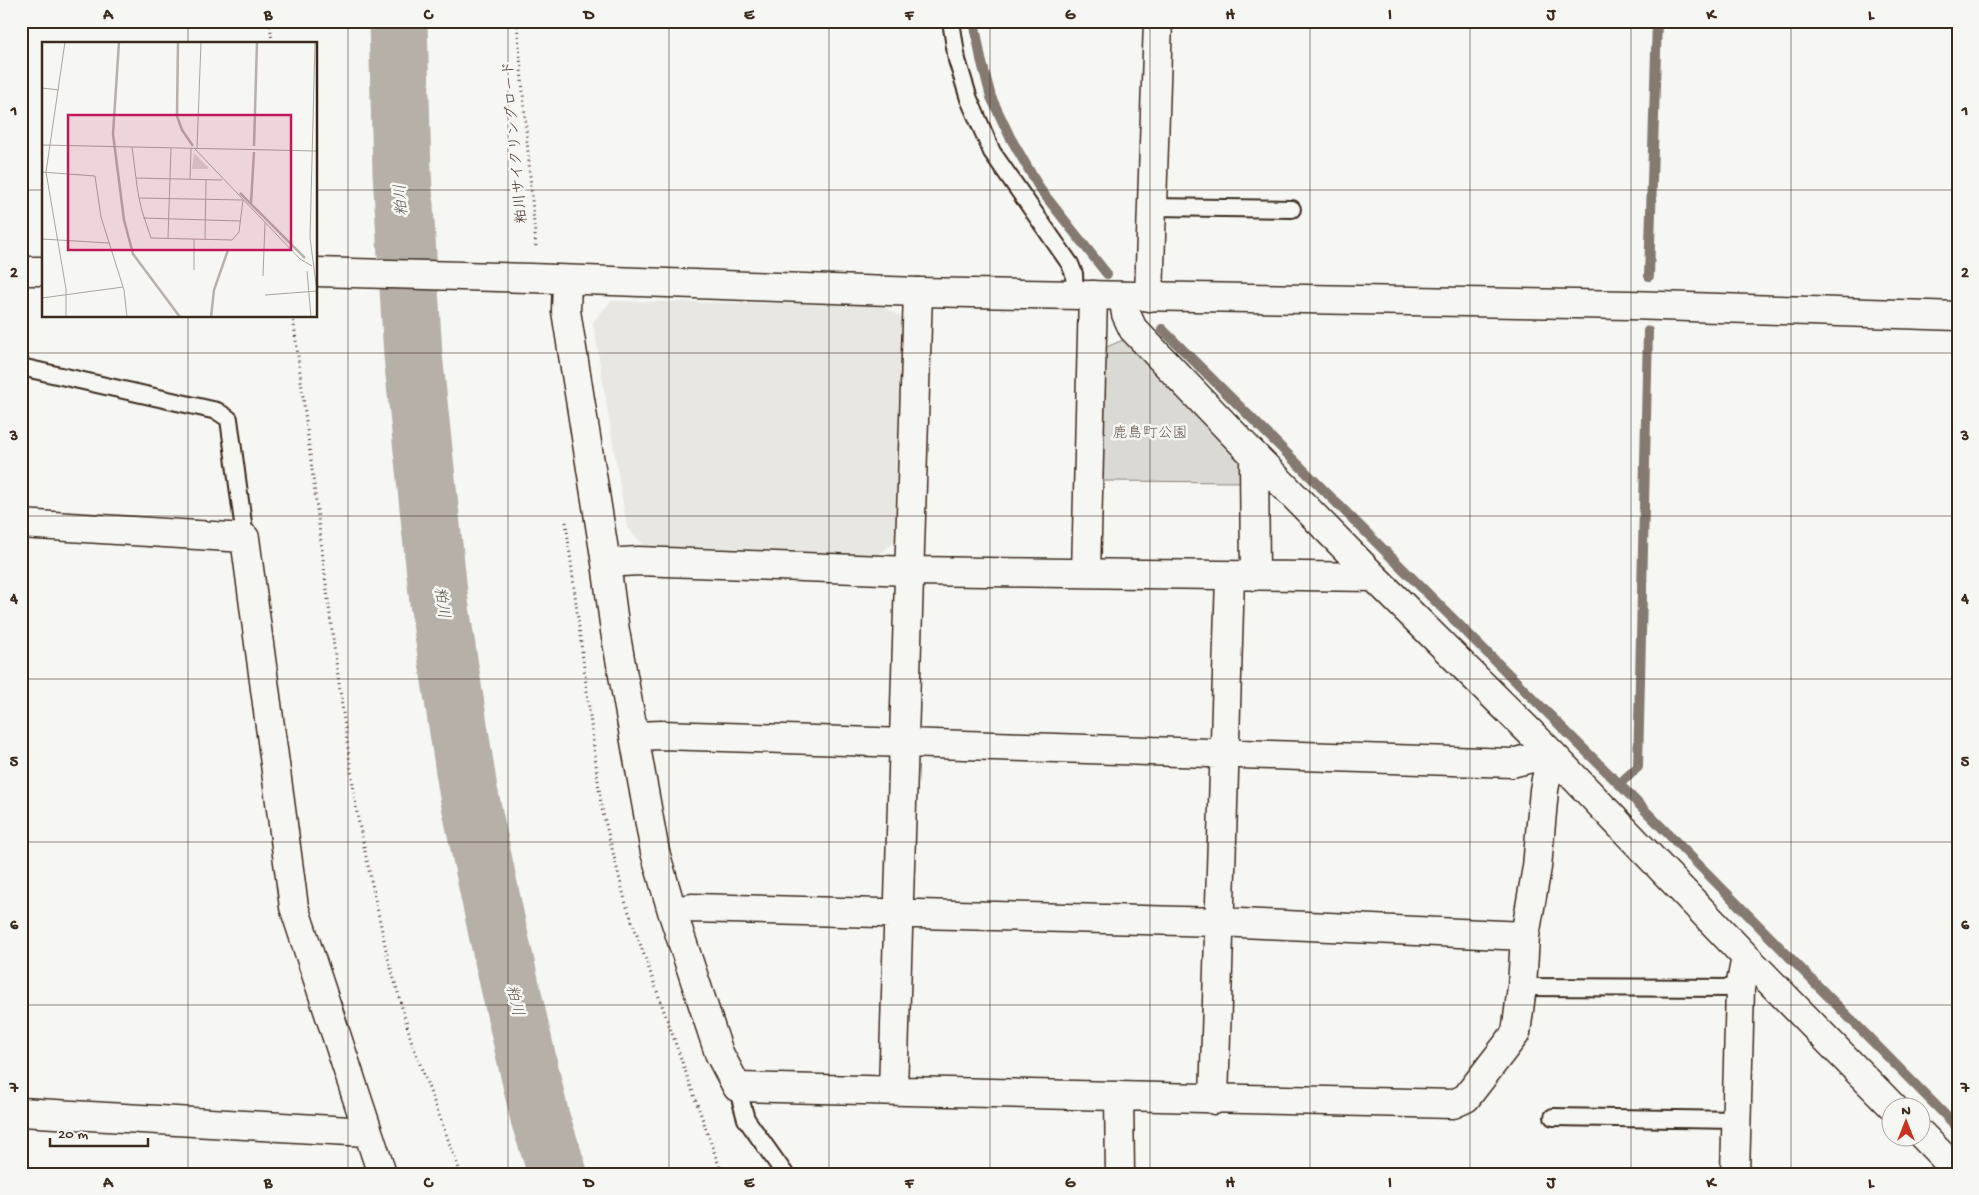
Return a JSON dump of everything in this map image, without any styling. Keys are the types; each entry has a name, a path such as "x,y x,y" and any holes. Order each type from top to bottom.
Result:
{"street":[{"path":"1158,21 1152,207 1136,297 1126,314 1133,329 1254,456 1551,752 1746,957 1884,1098"},
{"path":"318,272 533,266 567,281 1136,297 1620,305 1958,316"},
{"path":"21,271 42,271"},
{"path":"567,281 566,311 615,631 655,852 672,911 720,1053 736,1087 1214,1100 1453,1104 1466,1098 1516,1033 1526,936 1537,866 1544,790 1551,752"},
{"path":"893,1090 918,292"},
{"path":"1084,295 1086,572"},
{"path":"1214,1100 1224,755 1254,456"},
{"path":"21,524 245,538 294,906 382,1174"},
{"path":"606,563 638,561 910,571 1374,577"},
{"path":"634,736 662,735 1512,763 1551,752"},
{"path":"672,911 692,908 1219,922 1526,936"},
{"path":"1735,1174 1740,988 1746,957"},
{"path":"1119,1096 1120,1174"},
{"path":"21,1112 367,1132"},
{"path":"1932,1145 1958,1172"}],"lane":[{"path":"951,21 957,60 969,99 992,152 1070,264 1084,295"},
{"path":"1152,207 1292,209"},
{"path":"21,367 217,412 229,419 245,538"},
{"path":"1522,987 1740,988"},
{"path":"736,1087 746,1119 785,1174"},
{"path":"1554,1117 1737,1120"}],"path":[{"path":"270,21 272,42"},
{"name":"粕川サイクリングロード","path":"516,21 533,266"},
{"path":"293,318 334,647 357,814 387,954 412,1043 460,1174"}],"shaded area":[{"path":"611,301 881,305 907,321 899,538 878,555 645,546 627,528 593,322"}],"green space":[{"name":"鹿島町公園","path":"1123,340 1246,463 1246,482 1102,481 1102,349"}],"waterway":[{"name":"粕川","path":"398,21 402,172 413,355 439,602 468,790 540,1118 558,1174"},
{"path":"974,21 991,97 1010,137 1040,189 1107,274"},
{"path":"1649,276 1657,21"},
{"path":"1162,329 1619,784 1958,1128"},
{"path":"1619,784 1638,767 1648,331"}]}
